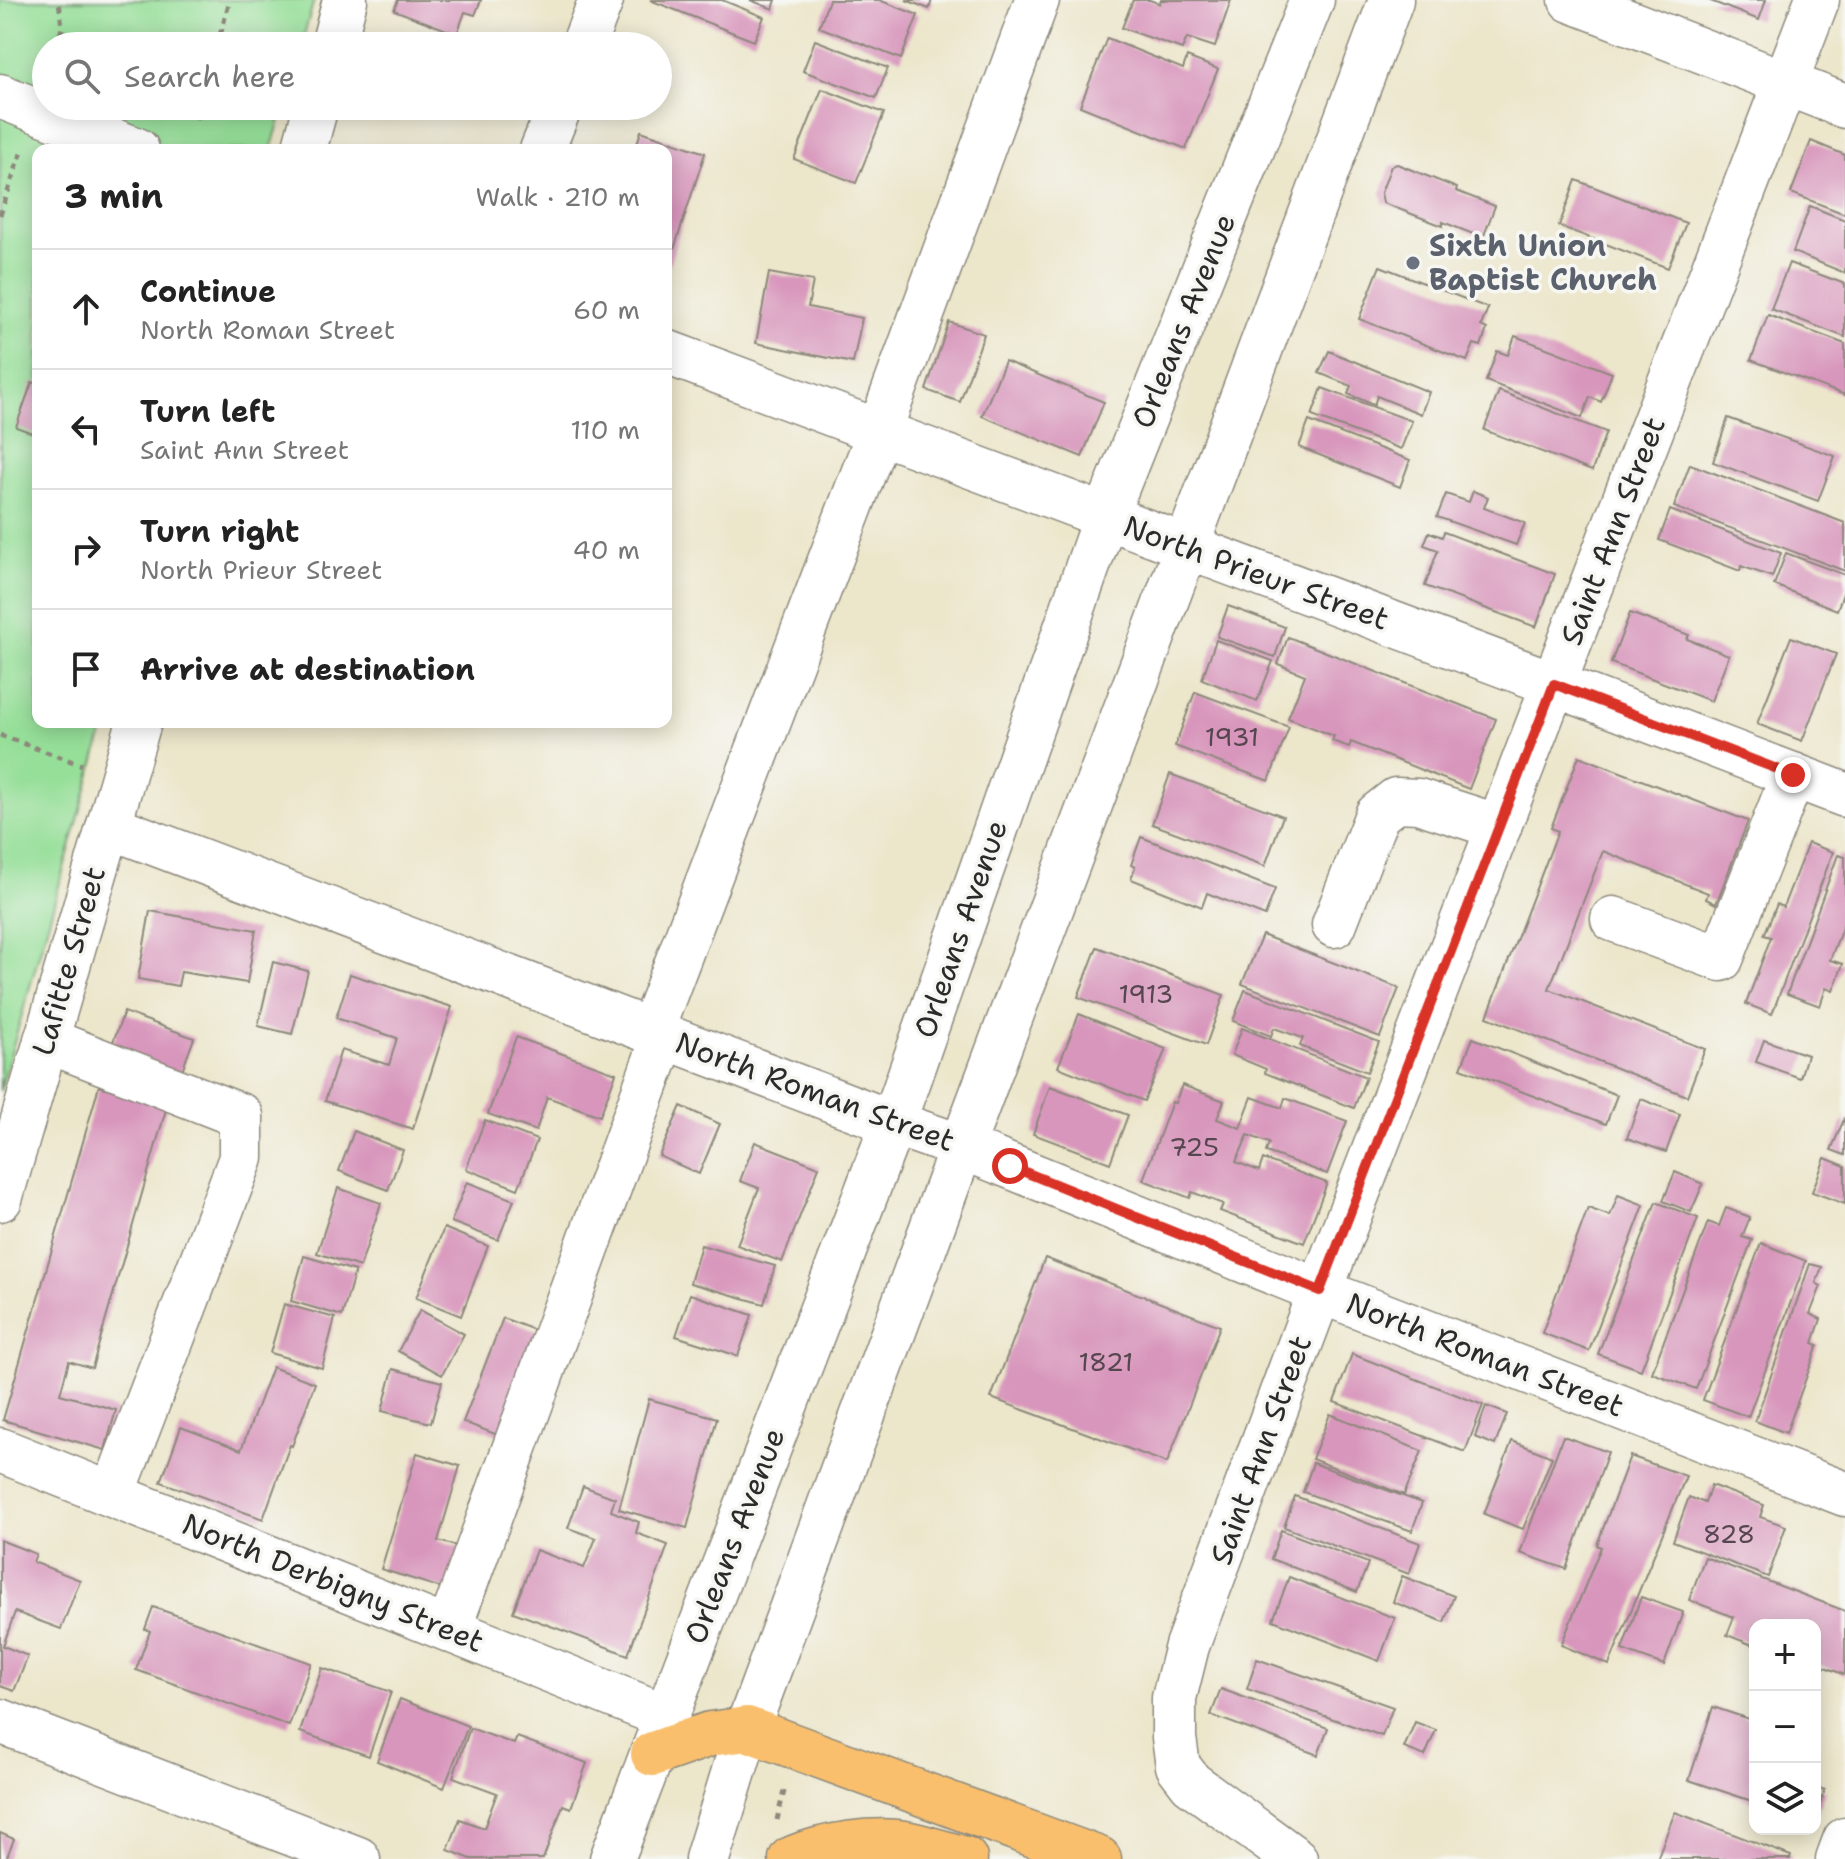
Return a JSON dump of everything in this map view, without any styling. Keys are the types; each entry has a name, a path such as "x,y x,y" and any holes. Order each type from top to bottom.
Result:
{"highway":[{"path":"660,1735 710,1734 747,1729 1099,1859"},
{"path":"784,1841 807,1852 852,1844 909,1844 965,1859"}],"street":[{"path":"337,32 345,0"},
{"path":"588,32 601,0"},
{"path":"449,1629 657,1034 1037,0"},
{"name":"Orleans Avenue","path":"612,1859 893,1123 1105,517 1312,0"},
{"path":"707,1859 747,1729 1391,0"},
{"path":"1571,0 1845,106"},
{"name":"Saint Ann Street","path":"1295,1859 1191,1783 1178,1766 1174,1698 1187,1646 1320,1291 1817,0"},
{"path":"0,96 32,109"},
{"path":"61,120 122,144"},
{"path":"306,144 312,120"},
{"path":"544,144 554,120"},
{"name":"North Prieur Street","path":"672,354 1845,795"},
{"name":"Lafitte Street","path":"0,1199 137,728"},
{"path":"1613,919 1721,959 1793,775"},
{"path":"1334,925 1377,815 1396,800 1418,801 1499,827"},
{"name":"North Roman Street","path":"109,826 962,1147 1320,1291 1845,1494"},
{"path":"46,1040 241,1116 241,1158 113,1494"},
{"name":"North Derbigny Street","path":"0,1450 449,1629 660,1735"},
{"path":"0,1721 358,1859"},
{"path":"1838,1859 1845,1840"}],"path":[{"path":"59,0 61,32"},
{"path":"221,32 230,0"},
{"path":"0,735 95,769 109,826"},
{"path":"784,1841 786,1782"}],"green space":[{"path":"0,0 314,0 305,32 32,32 32,120 280,120 273,144 32,144 32,728 104,728 0,1091"}],"building":[{"path":"398,0 481,0 475,15 465,12 458,32 394,10"},
{"path":"650,0 722,0 764,17 754,41"},
{"path":"750,0 776,0 773,9"},
{"path":"829,0 879,0 918,15 901,59 819,27"},
{"path":"906,0 932,0 929,9"},
{"path":"1133,0 1150,0 1160,4 1161,0 1231,0 1215,47 1187,38 1182,49 1122,28"},
{"path":"1708,0 1766,0 1759,20"},
{"path":"1107,38 1183,69 1187,57 1218,69 1186,149 1080,106"},
{"path":"815,40 888,68 876,98 803,71"},
{"path":"822,89 884,113 856,183 794,159"},
{"path":"641,131 705,153 672,255 672,144 637,144"},
{"path":"1811,141 1845,155 1845,214 1791,193"},
{"path":"1397,164 1495,206 1483,238 1383,203 1381,193 1391,166"},
{"path":"1576,180 1686,223 1668,268 1559,226"},
{"path":"1810,206 1845,220 1845,273 1793,252"},
{"path":"1789,263 1845,284 1845,337 1771,309"},
{"path":"1380,266 1488,308 1481,326 1487,329 1481,346 1474,344 1467,361 1359,319"},
{"path":"769,273 813,281 808,307 862,318 853,363 756,343"},
{"path":"1768,315 1845,344 1845,395 1751,360"},
{"path":"949,322 984,334 960,402 926,390"},
{"path":"1515,336 1612,373 1601,402 1590,397 1582,418 1486,381 1497,351 1508,355"},
{"path":"1329,351 1429,392 1421,414 1377,396 1374,405 1348,394 1351,386 1319,373"},
{"path":"1005,361 1104,402 1082,457 982,416"},
{"path":"32,382 32,433 16,427"},
{"path":"1322,388 1412,421 1401,449 1312,416"},
{"path":"1499,391 1606,432 1592,471 1484,430"},
{"path":"1728,418 1835,456 1818,501 1713,462"},
{"path":"1309,421 1410,460 1400,487 1299,447"},
{"path":"1690,464 1845,523 1845,571 1674,507"},
{"path":"1473,491 1488,497 1484,508 1525,523 1516,545 1437,517 1446,494 1469,502"},
{"path":"1670,510 1781,553 1772,577 1741,566 1740,571 1659,540"},
{"path":"1429,532 1442,537 1444,532 1555,574 1536,627 1425,586 1438,550 1424,545"},
{"path":"1786,553 1845,575 1845,588 1837,610 1774,585"},
{"path":"1228,606 1285,627 1275,657 1217,637"},
{"path":"1630,613 1689,635 1687,639 1729,655 1711,701 1611,663"},
{"path":"1288,637 1496,719 1469,789 1351,742 1349,747 1332,741 1334,736 1288,718 1305,675 1278,664"},
{"path":"1791,637 1836,654 1802,741 1757,724"},
{"path":"1216,640 1273,661 1257,701 1202,679"},
{"path":"1195,692 1289,727 1269,781 1175,746"},
{"path":"1579,756 1748,821 1716,904 1706,899 1708,893 1603,851 1549,989 1705,1049 1687,1096 1487,1017 1558,831 1551,828"},
{"path":"1170,774 1283,816 1265,866 1152,824"},
{"path":"1141,837 1275,889 1265,916 1207,893 1202,907 1131,879 1135,867 1131,865"},
{"path":"1808,843 1833,852 1772,1014 1746,1004 1771,937 1764,935 1777,904 1783,907"},
{"path":"1838,855 1845,857 1845,920 1830,960 1843,964 1833,991 1826,988 1820,1006 1787,994"},
{"path":"150,911 256,930 247,983 181,972 178,986 138,979"},
{"path":"1262,935 1399,988 1380,1037 1242,984"},
{"path":"1097,947 1224,995 1206,1045 1078,997"},
{"path":"273,962 308,971 292,1034 258,1026"},
{"path":"350,974 452,1007 413,1129 325,1101 341,1050 389,1065 397,1038 336,1018"},
{"path":"1245,990 1379,1042 1367,1072 1300,1046 1303,1038 1274,1028 1271,1036 1233,1021"},
{"path":"124,1012 194,1038 180,1076 110,1050"},
{"path":"1079,1014 1166,1049 1144,1101 1058,1067"},
{"path":"1242,1028 1366,1077 1354,1108 1265,1073 1266,1069 1232,1055"},
{"path":"516,1037 616,1073 600,1116 547,1097 536,1131 488,1114"},
{"path":"1473,1038 1617,1095 1606,1124 1461,1068"},
{"path":"1764,1040 1807,1055 1800,1078 1756,1062"},
{"path":"1182,1085 1224,1101 1217,1119 1240,1128 1252,1097 1282,1108 1285,1098 1347,1121 1327,1174 1266,1152 1269,1143 1248,1135 1236,1162 1259,1171 1263,1159 1327,1183 1304,1243 1220,1211 1223,1204 1192,1192 1190,1198 1143,1180 1172,1102 1175,1103"},
{"path":"99,1086 167,1106 92,1368 69,1361 60,1394 116,1410 105,1450 3,1420"},
{"path":"1050,1086 1128,1115 1110,1163 1033,1134"},
{"path":"1641,1099 1680,1114 1666,1152 1627,1138"},
{"path":"681,1106 720,1124 699,1174 659,1156"},
{"path":"1845,1117 1845,1155 1831,1150"},
{"path":"485,1120 537,1140 518,1189 466,1169"},
{"path":"354,1131 403,1150 388,1190 339,1171"},
{"path":"755,1142 819,1167 782,1262 737,1245 759,1188 740,1181"},
{"path":"1825,1158 1845,1166 1845,1204 1812,1192"},
{"path":"1675,1172 1703,1184 1691,1212 1663,1201"},
{"path":"467,1182 514,1200 498,1240 451,1222"},
{"path":"338,1188 381,1203 360,1267 317,1253"},
{"path":"1618,1195 1644,1205 1589,1351 1542,1333 1588,1208 1610,1216"},
{"path":"1656,1202 1698,1218 1641,1370 1598,1354"},
{"path":"1726,1208 1750,1217 1742,1237 1752,1240 1696,1389 1652,1373 1708,1222 1719,1226"},
{"path":"444,1228 488,1246 461,1316 416,1298"},
{"path":"1761,1243 1806,1261 1748,1417 1703,1400"},
{"path":"701,1245 775,1266 764,1304 690,1283"},
{"path":"304,1256 355,1271 342,1316 291,1301"},
{"path":"1045,1258 1220,1326 1167,1463 991,1398"},
{"path":"1810,1264 1822,1267 1816,1283 1821,1286 1810,1314 1821,1319 1813,1343 1818,1345 1786,1433 1755,1421"},
{"path":"690,1294 752,1315 738,1356 676,1336"},
{"path":"284,1304 335,1318 322,1368 270,1353"},
{"path":"420,1310 464,1334 442,1375 398,1351"},
{"path":"503,1318 542,1333 503,1437 463,1422"},
{"path":"1352,1354 1483,1405 1465,1452 1334,1402"},
{"path":"272,1367 315,1383 263,1519 161,1482 181,1427 241,1450"},
{"path":"393,1369 442,1382 431,1423 382,1411"},
{"path":"649,1399 717,1418 687,1528 619,1509"},
{"path":"1486,1406 1507,1414 1495,1445 1475,1437"},
{"path":"1330,1414 1422,1451 1404,1495 1312,1459"},
{"path":"1563,1436 1608,1452 1566,1569 1520,1553"},
{"path":"1512,1441 1552,1457 1523,1529 1484,1514"},
{"path":"417,1453 460,1466 438,1541 464,1548 451,1591 381,1569"},
{"path":"1630,1456 1686,1476 1609,1665 1561,1645 1601,1547 1597,1545"},
{"path":"1313,1463 1422,1503 1412,1531 1303,1492"},
{"path":"1711,1485 1764,1505 1760,1517 1786,1526 1768,1577 1673,1541 1689,1497 1705,1503"},
{"path":"583,1486 615,1498 611,1511 639,1522 636,1533 668,1545 628,1655 513,1612 536,1550 584,1568 596,1538 568,1528"},
{"path":"1295,1496 1420,1543 1409,1574 1284,1527"},
{"path":"1281,1530 1368,1563 1357,1592 1271,1559"},
{"path":"0,1540 36,1554 33,1562 80,1580 61,1629 15,1612 3,1646 28,1656 14,1691 0,1686"},
{"path":"1705,1557 1845,1611 1845,1675 1821,1665 1821,1619 1749,1619 1749,1644 1727,1635 1734,1617 1689,1600"},
{"path":"1402,1576 1454,1596 1444,1622 1393,1602"},
{"path":"1289,1577 1395,1618 1379,1661 1273,1620"},
{"path":"1641,1597 1683,1612 1664,1665 1622,1650"},
{"path":"153,1607 311,1663 289,1726 136,1670 150,1631 145,1629"},
{"path":"1257,1659 1393,1707 1382,1736 1247,1689"},
{"path":"322,1668 391,1692 369,1756 300,1732"},
{"path":"1221,1689 1328,1728 1318,1755 1211,1715"},
{"path":"400,1699 468,1726 444,1788 377,1761"},
{"path":"1713,1707 1749,1719 1749,1800 1689,1780"},
{"path":"1415,1722 1436,1730 1425,1756 1404,1748"},
{"path":"470,1728 514,1744 517,1737 587,1763 571,1808 563,1805 543,1859 471,1859 448,1850 460,1819 484,1828 497,1793 453,1777"},
{"path":"1675,1812 1791,1856 1790,1859 1657,1859"},
{"path":"0,1833 14,1839 6,1859 0,1859"}],"place":[{"name":"Sixth Union Baptist Church","path":"1413,263"}],"route":[{"path":"1010,1166 1320,1291 1554,684 1793,775"}]}
